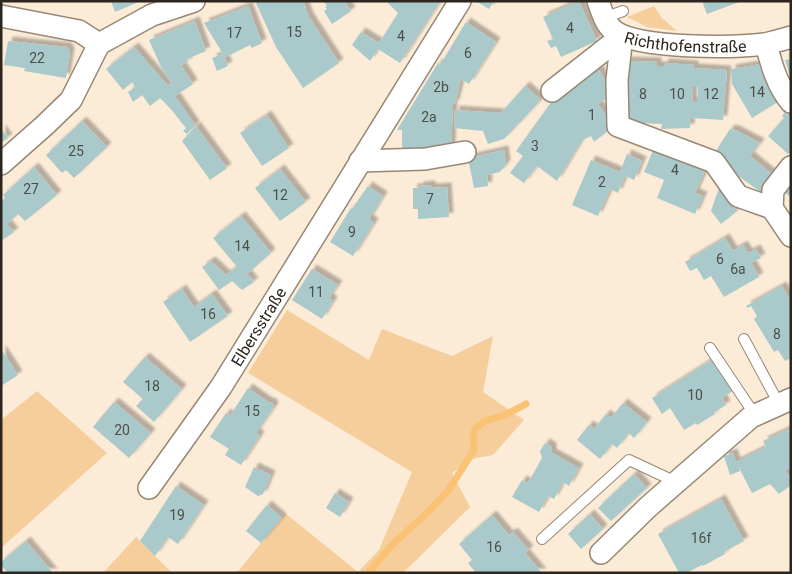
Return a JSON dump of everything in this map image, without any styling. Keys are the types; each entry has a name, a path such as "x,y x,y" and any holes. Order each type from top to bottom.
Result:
{"street":[{"path":"1,164 71,100 99,44 152,15 194,1"},
{"name":"Elbersstraße","path":"149,488 221,387 460,1"},
{"name":"Richthofenstraße","path":"608,10 612,30 622,36 646,42 703,46 766,44 791,37"},
{"path":"1,16 80,31 99,44"},
{"path":"552,91 622,36"},
{"path":"622,36 617,80 618,126 714,162 738,196 772,208 791,236"},
{"path":"766,44 771,64 791,102"},
{"path":"360,161 425,159 465,152"},
{"path":"772,208 773,190 791,168"},
{"path":"601,553 676,482 751,417 785,402"}],"lane":[{"path":"744,339 785,402"},
{"path":"710,348 755,415"},
{"path":"542,539 629,460 676,482"}],"shaded area":[{"path":"654,6 662,18 677,31 647,27 627,17"},
{"path":"287,310 369,360 382,329 452,356 493,336 483,392 524,420 493,455 471,459 452,473 470,507 403,573 237,573 285,513 358,572 379,550 412,472 248,373"},
{"path":"37,391 107,453 1,548 1,420"},
{"path":"136,537 172,573 103,573"}],"building":[{"path":"111,1 141,1 115,12"},
{"path":"255,1 303,1 309,17 339,63 303,88 276,47"},
{"path":"323,1 344,1 351,11 332,24 324,11 327,9 325,7 327,6"},
{"path":"386,1 440,1 400,63 378,49 370,61 352,45 361,32 379,43 398,13"},
{"path":"476,1 494,1 489,9"},
{"path":"579,1 597,41 561,57 556,46 551,48 547,41 553,39 543,17"},
{"path":"702,1 742,1 707,14"},
{"path":"248,6 262,43 252,48 250,45 226,57 204,23"},
{"path":"195,21 206,51 187,59 188,62 181,65 193,84 175,96 195,125 187,134 183,131 186,128 160,98 150,106 142,95 133,102 128,92 135,87 132,82 123,90 106,69 134,47 168,86 171,82 162,69 149,40"},
{"path":"466,22 496,42 469,84 461,79 455,104 453,104 451,149 402,151 402,130 397,130 438,63 440,65"},
{"path":"8,41 67,47 70,52 66,78 24,71 25,68 4,65"},
{"path":"223,54 228,66 217,71 212,58"},
{"path":"791,59 791,76 790,76 785,60"},
{"path":"626,61 657,62 657,66 664,66 664,63 694,65 694,68 727,70 723,120 691,118 690,128 661,129 662,124 622,122","holes":["693,87 698,87 697,101 692,101"]},
{"path":"761,64 781,100 752,118 732,84 731,69"},
{"path":"599,70 613,94 598,104 614,126 594,142 591,136 581,141 557,181 537,166 524,183 510,173 523,156 516,151 555,97 563,88"},
{"path":"525,86 541,100 504,139 488,144 483,131 454,128 455,110 501,113"},
{"path":"791,111 791,151 788,154 768,136 784,118 782,116 785,112 787,115"},
{"path":"267,115 289,148 262,166 240,133"},
{"path":"82,121 107,147 74,178 66,170 62,173 46,155"},
{"path":"196,126 227,168 210,180 182,141"},
{"path":"1,129 8,138 1,143"},
{"path":"730,129 760,143 750,156 773,175 762,193 737,175 716,151"},
{"path":"654,148 706,168 695,193 703,196 695,214 657,198 664,180 644,172"},
{"path":"504,150 506,164 500,172 487,175 488,186 474,188 468,158"},
{"path":"627,154 642,161 634,180 625,176 618,193 610,189 598,216 572,205 591,160 620,172"},
{"path":"34,167 57,195 25,221 18,214 7,224 14,232 1,241 1,202 5,198 3,195"},
{"path":"280,169 306,202 280,221 255,188"},
{"path":"430,185 432,188 447,187 449,217 418,219 418,209 413,209 413,188"},
{"path":"791,185 791,197 785,193"},
{"path":"368,186 383,196 369,219 374,223 353,256 330,242 351,208"},
{"path":"719,188 737,211 721,224 711,211"},
{"path":"241,216 271,253 247,274 254,282 242,290 232,281 219,290 202,267 211,261 226,275 237,267 213,238"},
{"path":"725,238 733,251 743,245 748,253 756,249 761,258 751,263 759,277 724,297 711,276 704,280 697,268 690,271 685,262"},
{"path":"312,269 338,285 329,298 333,301 322,319 292,300"},
{"path":"782,286 791,301 791,358 785,361 778,350 774,352 754,319 757,316 751,306 748,308 746,306"},
{"path":"182,289 194,307 212,294 228,316 190,342 163,302"},
{"path":"1,349 18,375 1,386"},
{"path":"145,357 182,389 154,422 136,406 143,399 123,382"},
{"path":"713,359 733,391 722,398 726,405 714,412 715,414 697,425 696,423 684,430 670,408 662,414 652,398"},
{"path":"248,388 272,403 274,407 256,433 260,436 241,465 225,455 229,449 210,437 226,413 230,416"},
{"path":"114,402 151,433 129,458 93,427"},
{"path":"623,403 647,422 634,438 629,433 617,448 612,444 600,459 577,440 589,425 594,429 606,414 611,418"},
{"path":"791,428 791,467 785,470 791,478 791,485 779,494 770,484 752,493 736,462 766,447 763,441"},
{"path":"545,443 552,447 552,453 579,468 569,486 563,482 554,499 548,496 539,512 512,497 522,480 528,483 542,458 540,451"},
{"path":"733,453 740,471 730,475 724,456"},
{"path":"254,467 271,475 263,494 258,496 245,487"},
{"path":"634,474 647,488 611,521 598,508"},
{"path":"176,486 204,505 178,544 168,537 155,556 140,541"},
{"path":"335,493 349,502 340,517 326,508"},
{"path":"721,499 744,541 703,566 686,573 679,573 658,534"},
{"path":"267,505 282,518 261,543 246,531"},
{"path":"590,514 603,529 581,549 568,534"},
{"path":"492,515 509,535 513,532 529,550 525,553 542,573 476,573 468,563 472,560 459,544"},
{"path":"26,541 53,573 8,573 1,565 1,562"}],"waterway":[{"path":"368,573 394,543 448,491 474,450 473,438 475,429 485,421 505,415 526,404"}]}
